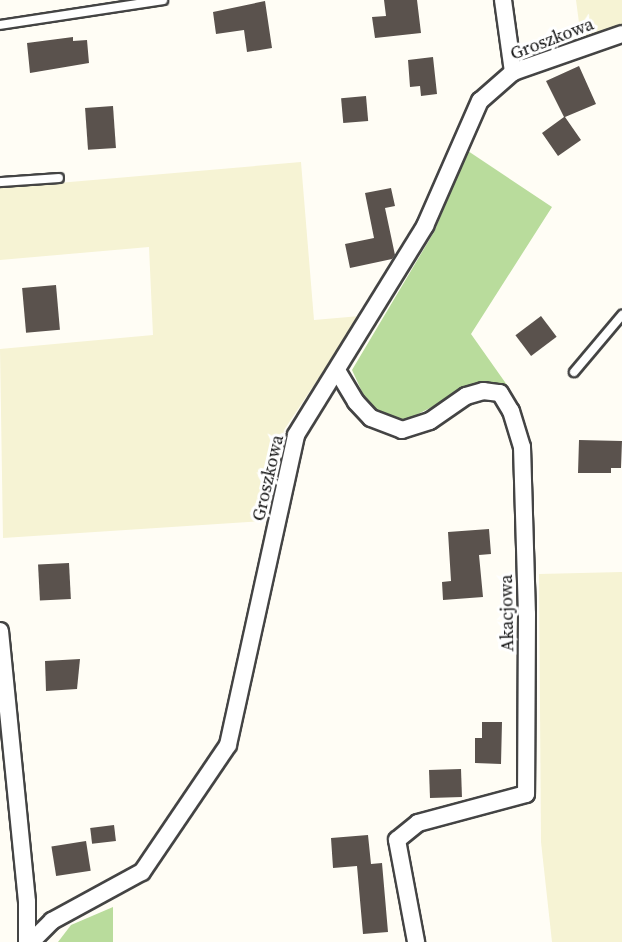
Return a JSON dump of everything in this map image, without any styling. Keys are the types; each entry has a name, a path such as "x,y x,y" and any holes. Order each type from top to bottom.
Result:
{"street":[{"path":"502,0 513,72"},
{"name":"Groszkowa","path":"29,942 52,921 142,872 228,745 296,435 338,372 425,226 480,101 513,72 622,34"},
{"name":"Akacjowa","path":"338,372 356,402 371,418 402,430 430,421 466,396 483,391 500,393 511,411 522,447 528,625 526,794 418,823 397,840 416,942"},
{"path":"0,632 29,942"}],"lane":[{"path":"0,25 163,0"},
{"path":"0,182 59,178"},
{"path":"574,372 622,315"}],"shaded area":[{"path":"576,0 622,0 622,24 581,38"},
{"path":"301,162 314,320 360,316 284,430 262,521 3,538 0,349 153,335 149,247 0,260 0,188"},
{"path":"622,572 622,942 552,942 541,842 539,574"}],"green space":[{"path":"468,151 552,207 471,334 507,385 476,385 400,423 377,410 363,394 352,370 434,232"},
{"path":"113,907 113,942 58,942 71,925"}],"building":[{"path":"384,0 417,0 421,33 375,38 372,17 386,16"},
{"path":"265,1 272,48 247,52 244,30 216,34 213,12"},
{"path":"73,37 73,41 87,40 89,63 30,73 27,43"},
{"path":"433,57 437,94 421,96 420,86 410,87 408,60"},
{"path":"579,66 596,104 565,117 581,140 558,156 542,133 564,117 546,81"},
{"path":"366,96 368,121 343,123 341,98"},
{"path":"113,106 116,148 88,150 85,108"},
{"path":"391,188 395,206 385,208 395,255 392,259 350,268 345,244 374,238 365,193"},
{"path":"56,285 60,330 26,333 22,288"},
{"path":"541,316 557,337 531,356 515,335"},
{"path":"579,440 622,441 621,468 611,468 611,473 578,473"},
{"path":"489,529 491,554 479,555 483,597 443,600 442,582 451,581 448,532"},
{"path":"69,563 71,599 40,601 38,565"},
{"path":"80,659 77,689 46,691 45,661"},
{"path":"482,722 502,722 501,764 475,763 475,738 482,738"},
{"path":"461,769 462,797 430,798 429,770"},
{"path":"114,825 116,841 92,844 90,828"},
{"path":"368,835 371,864 382,863 388,932 363,934 357,866 333,868 331,838"},
{"path":"86,841 91,871 56,876 51,846"}]}
